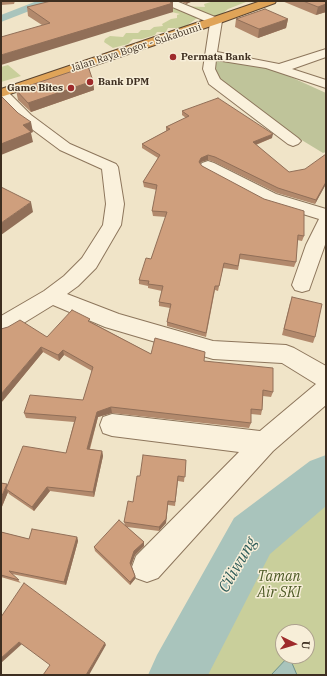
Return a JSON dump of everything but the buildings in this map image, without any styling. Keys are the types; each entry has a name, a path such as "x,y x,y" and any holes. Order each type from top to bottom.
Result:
{"highway":[{"name":"Jalan Raya Bogor - Sukabumi","path":"1,93 271,1"}],"street":[{"path":"167,1 216,21 209,69 214,81 294,141"},
{"path":"281,68 326,53"},
{"path":"210,55 258,62 281,68 326,84"},
{"path":"1,93 26,118 65,146 107,165 112,170 115,204 112,225 89,263 71,281 51,296 30,310 1,326"},
{"path":"208,166 270,198 326,216"},
{"path":"302,285 315,246 326,222"},
{"path":"51,296 113,321 212,350 286,354 326,378"},
{"path":"147,567 264,443 326,390"},
{"path":"112,425 264,443"}],"green space":[{"path":"214,1 252,1 228,9 221,15 196,19 183,28 168,28 166,32 157,32 155,35 142,39 133,39 128,44 113,48 104,42 105,39 110,36 123,37 126,33 138,33 141,30 150,30 154,27 163,26 162,24 171,19 177,18 177,15 180,14 163,10 156,5 205,7 204,4"},
{"path":"212,58 271,68 326,93 326,152 323,153 254,111 219,81"},
{"path":"8,65 21,76 1,82 1,67"},
{"name":"Taman Air SKI","path":"326,475 326,675 177,675 252,536"}],"water":[{"path":"281,664 292,664 297,675 271,675"}],"waterway":[{"path":"1,19 46,1"},
{"name":"Ciliwung","path":"177,675 252,536 326,477"}],"place":[{"name":"Permata Bank","path":"173,57"},
{"name":"Bank DPM","path":"90,82"},
{"name":"Game Bites","path":"71,88"}]}
